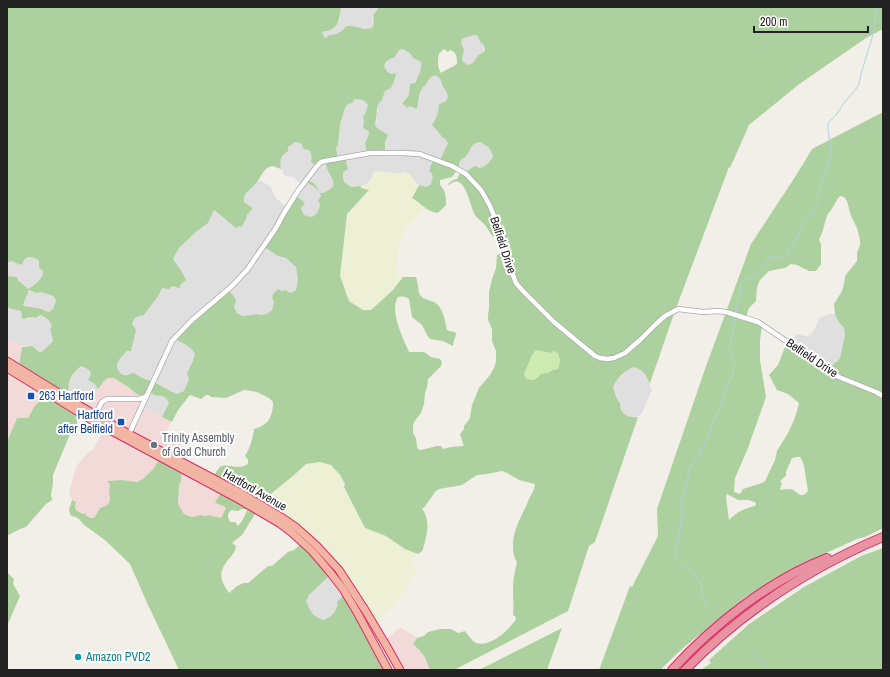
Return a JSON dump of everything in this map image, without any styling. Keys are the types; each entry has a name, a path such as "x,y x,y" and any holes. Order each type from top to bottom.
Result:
{"highway":[{"name":"Hartford Avenue","path":"7,361 75,403 94,418 129,434 239,492 285,520 307,537 331,560 345,578 400,670"},
{"name":"Hartford Avenue","path":"7,368 257,510 279,523 298,538 322,562 343,589 388,670"},
{"path":"685,670 737,623 765,602 806,576 854,550 883,537"},
{"path":"673,668 733,614 766,590 814,564 854,550"}],"street":[{"name":"Belfield Drive","path":"129,434 172,341 192,320 231,287 247,270 276,228 298,191 317,166 321,162 325,161 370,153 420,154 452,166 466,174 481,190 493,213 502,235 508,262 516,283 554,322 595,356 600,358 614,358 625,353 665,316 678,309 703,312 727,312 758,322 836,375 883,396"},
{"path":"94,418 102,402 107,399 139,399 147,395"}],"shaded area":[{"path":"341,7 379,7 372,17 374,23 372,28 364,29 347,26 339,33 329,35 325,38 322,32 340,20"},
{"path":"474,35 478,36 480,42 484,45 485,51 478,55 476,60 471,65 468,65 462,60 464,50 461,43 462,39"},
{"path":"403,49 411,54 413,58 421,62 422,66 419,77 410,87 409,96 402,101 402,103 407,107 431,76 435,75 439,77 441,85 448,94 448,99 439,110 434,123 441,136 448,143 432,173 433,176 431,184 427,187 419,185 413,178 401,174 374,171 372,178 367,184 351,187 344,182 343,174 348,168 345,158 338,158 336,148 338,145 340,125 345,108 354,100 358,99 366,101 368,105 363,128 369,133 365,144 385,152 386,133 376,127 375,124 377,120 376,116 378,104 383,98 385,91 391,88 393,81 396,79 385,69 387,59 394,57 399,50"},
{"path":"295,142 300,143 312,154 326,161 327,170 334,183 332,189 321,196 319,210 312,217 304,215 301,209 305,203 297,196 302,185 293,177 285,176 280,166 280,161 283,154 288,147"},
{"path":"479,142 486,145 491,150 493,156 492,159 483,168 467,171 459,170 459,162 469,152 470,148 475,143"},
{"path":"258,181 270,186 276,198 287,208 278,256 286,258 296,267 298,279 296,290 291,293 285,290 273,294 272,298 274,302 272,310 268,314 243,316 237,313 234,307 236,301 182,344 190,348 195,354 189,368 189,379 184,391 177,394 153,381 131,373 125,375 119,373 118,362 127,351 131,350 133,341 133,320 137,316 143,316 159,295 162,288 174,286 180,288 180,285 185,280 173,259 179,248 208,223 214,210 225,220 243,223 247,219 248,213 253,208 244,202 244,198 248,190"},
{"path":"28,257 35,258 39,261 39,267 43,272 43,276 32,288 28,289 18,280 17,277 7,275 7,263 11,261 16,262"},
{"path":"29,290 53,296 56,300 53,309 49,312 38,308 23,306"},
{"path":"7,307 21,311 21,315 26,319 36,318 40,315 44,316 51,323 52,326 50,329 53,341 44,351 39,352 32,346 22,346 7,338"},
{"path":"835,314 840,324 844,328 845,335 840,358 833,364 830,370 790,343 797,334 806,336 811,334 821,317"},
{"path":"7,338 22,345 18,372 48,391 34,407 28,418 17,418 7,442"},
{"path":"81,366 90,371 98,388 85,412 66,393 70,380 77,369"},
{"path":"634,367 641,369 645,374 652,390 642,414 633,418 624,414 613,387 617,379 628,369"},
{"path":"108,378 114,378 138,395 146,398 142,408 171,421 166,433 181,445 171,461 161,456 154,468 144,479 137,482 122,480 110,484 109,503 99,509 94,518 90,518 86,514 76,510 76,502 72,500 69,492 76,468 88,452 92,451 105,429 85,412 98,388"},
{"path":"149,392 157,396 163,396 168,400 169,405 162,417 142,408"},
{"path":"184,470 222,492 218,504 226,508 221,518 209,515 192,517 184,514 178,505 179,485"},
{"path":"335,573 343,582 350,594 342,597 336,612 324,620 311,612 306,601 309,595 329,576"},
{"path":"401,628 417,638 413,644 422,651 430,670 404,670 386,640"}],"green space":[{"path":"7,7 341,7 339,18 335,27 328,31 322,32 325,38 329,35 339,33 347,26 364,29 372,28 374,23 373,15 379,7 883,7 883,29 866,38 798,85 749,125 730,168 729,167 675,311 650,384 644,373 634,367 627,370 617,380 613,387 623,413 631,417 638,417 595,542 589,546 568,611 454,670 430,670 424,656 413,644 417,638 424,636 428,632 440,629 451,629 458,633 465,631 473,641 477,643 481,644 491,642 507,630 515,621 516,617 513,615 513,585 517,562 513,543 517,526 533,492 535,484 519,480 502,471 477,475 462,485 439,489 435,492 424,508 422,508 427,519 427,528 423,549 418,554 405,549 386,536 365,528 344,487 345,484 340,475 331,465 320,462 306,464 272,493 257,511 242,535 232,543 236,546 236,548 223,569 221,576 222,580 229,593 237,586 248,583 268,566 273,565 288,552 294,550 301,544 315,551 335,573 329,576 309,595 306,601 311,611 314,615 324,620 331,616 338,605 337,602 342,597 350,594 354,599 386,670 179,670 130,564 106,541 83,524 78,518 71,516 69,510 72,500 76,502 76,510 83,514 86,513 86,515 90,518 94,518 100,508 109,503 110,484 108,481 122,480 137,482 143,479 154,468 161,456 185,469 179,485 178,504 184,514 192,517 209,515 221,518 226,508 215,502 222,492 210,483 220,467 226,465 240,467 248,464 248,460 245,456 251,443 254,429 267,422 271,416 273,407 273,402 269,398 257,392 244,390 226,398 211,397 206,395 201,399 190,395 178,410 172,422 162,417 169,403 164,397 157,396 149,392 147,395 138,395 114,378 108,378 98,389 95,384 88,380 91,374 90,371 81,366 71,378 66,393 80,417 77,420 77,425 70,434 53,475 51,494 52,500 46,504 26,527 7,536 7,442 17,418 28,418 34,407 48,391 18,371 22,347 32,346 39,352 42,352 53,341 50,329 51,325 47,318 40,315 36,318 31,317 22,319 21,311 7,307 7,275 17,277 18,280 28,289 32,287 43,275 43,271 39,267 39,261 35,258 28,257 24,260 22,265 11,261 7,263","holes":["474,35 478,36 480,42 484,45 484,52 478,55 475,61 469,65 464,63 462,60 464,50 461,43 462,39","403,49 411,54 413,58 421,62 420,70 415,83 410,84 408,96 402,103 407,108 410,106 417,109 419,95 423,87 432,76 436,76 440,79 441,84 448,95 446,101 439,104 437,115 432,125 448,143 440,160 433,160 429,171 433,175 431,184 427,187 419,185 412,198 427,209 438,213 446,205 445,194 440,185 440,180 452,177 457,170 460,173 457,179 448,184 459,182 463,186 476,216 485,225 493,237 502,235 505,251 497,255 496,268 489,292 488,320 492,329 492,341 496,351 496,361 490,375 479,388 472,405 470,418 460,434 464,445 463,446 443,449 441,446 437,446 419,450 413,433 414,422 421,413 424,404 428,379 441,366 442,362 440,359 431,357 424,352 409,352 396,317 396,303 398,297 409,299 412,317 422,325 430,339 443,341 453,346 456,333 447,330 440,307 434,302 420,295 416,277 403,277 393,290 371,310 363,310 349,301 340,276 347,214 369,190 361,188 361,186 351,187 344,182 343,173 348,169 345,158 338,158 336,148 338,145 340,125 345,108 348,104 352,103 356,99 364,101 368,105 363,116 363,128 369,133 365,144 367,153 385,152 385,142 388,135 376,127 375,124 378,104 382,100 385,91 391,88 395,80 395,73 392,74 385,68 387,60 394,58 399,50","444,49 448,52 450,50 454,52 457,57 457,64 441,73 438,59 439,54","295,142 302,144 303,149 310,151 311,162 316,167 326,161 326,166 333,184 332,188 320,193 315,184 308,180 306,182 317,189 321,196 318,201 320,205 319,209 315,215 312,217 304,215 301,209 305,203 297,196 263,246 278,256 286,258 296,267 298,279 296,290 291,293 278,289 273,294 272,298 274,302 272,310 267,314 243,316 237,313 234,307 236,301 234,296 228,290 174,338 188,347 195,354 187,374 189,379 184,391 177,394 134,373 126,375 121,373 117,368 117,364 127,351 131,351 136,330 132,324 135,319 139,316 143,316 159,295 162,288 169,289 174,286 180,288 180,285 186,280 173,259 179,248 208,223 214,210 236,228 239,226 242,227 247,215 253,208 244,202 246,193 267,168 272,166 281,169 281,158 288,151 288,147","479,142 488,147 491,150 493,156 492,158 488,164 480,168 475,166 467,171 459,170 459,162 467,155 475,144","29,290 53,296 56,300 53,309 49,312 38,308 23,305","536,350 551,353 553,351 558,353 560,361 558,369 541,374 534,380 526,379 524,374 532,355","241,509 246,509 247,511 238,526 235,522 230,522 228,514 231,510 238,511"]},
{"path":"883,112 883,528 802,564 744,598 682,649 660,670 599,670 630,586 632,587 658,536 657,509 705,369 751,244 812,149","holes":["840,196 844,197 847,201 860,240 857,261 845,276 842,291 834,304 835,315 840,324 843,326 845,335 840,358 834,363 830,370 787,342 778,365 769,375 777,390 788,394 799,403 794,420 777,451 775,460 765,481 743,489 740,494 734,492 735,478 748,448 766,397 760,360 762,325 746,317 749,308 756,301 757,287 760,280 769,271 785,268 791,264 797,265 809,271 816,271 821,264 821,245 819,239 828,214","800,457 802,460 808,491 806,494 801,495 791,489 780,490 782,483 780,482 786,476 786,472 792,458","727,494 738,500 748,500 755,502 756,504 755,506 738,513 729,520 726,498"]},
{"path":"374,171 399,174 404,172 410,174 419,185 412,198 417,200 427,210 421,211 406,229 399,246 396,269 398,276 403,277 402,280 371,310 363,310 349,301 340,277 347,214 366,194 368,190 361,188 361,186 367,184 372,178"},
{"path":"536,350 551,353 553,351 558,352 560,361 558,369 539,375 534,380 526,379 524,374 527,365"},
{"path":"320,462 331,465 340,475 345,485 344,487 365,528 386,536 405,549 418,554 412,559 412,564 417,568 417,570 406,590 377,623 367,629 354,599 336,573 258,510 272,493 306,464"},
{"path":"883,548 883,670 701,670 711,663 709,660 749,624 804,587 861,556"},
{"path":"7,572 14,579 13,584 20,596 7,626"},
{"path":"562,628 547,670 479,670"}],"waterway":[{"path":"735,314 742,282 756,275 770,256 781,258 785,257 798,236 803,222 817,203 818,193 831,151 828,123 836,115 859,84 872,38 877,7"},
{"path":"708,607 702,593 701,584 697,577 678,561 675,551 683,513 680,503 686,488 690,468 700,453 709,434 733,373 734,363 729,348 735,317"},
{"path":"749,648 769,670"}],"place":[{"name":"263 Hartford","path":"31,396"},
{"name":"Hartford after Belfield","path":"121,422"},
{"name":"Trinity Assembly of God Church","path":"154,445"},
{"name":"Amazon PVD2","path":"78,657"}]}
